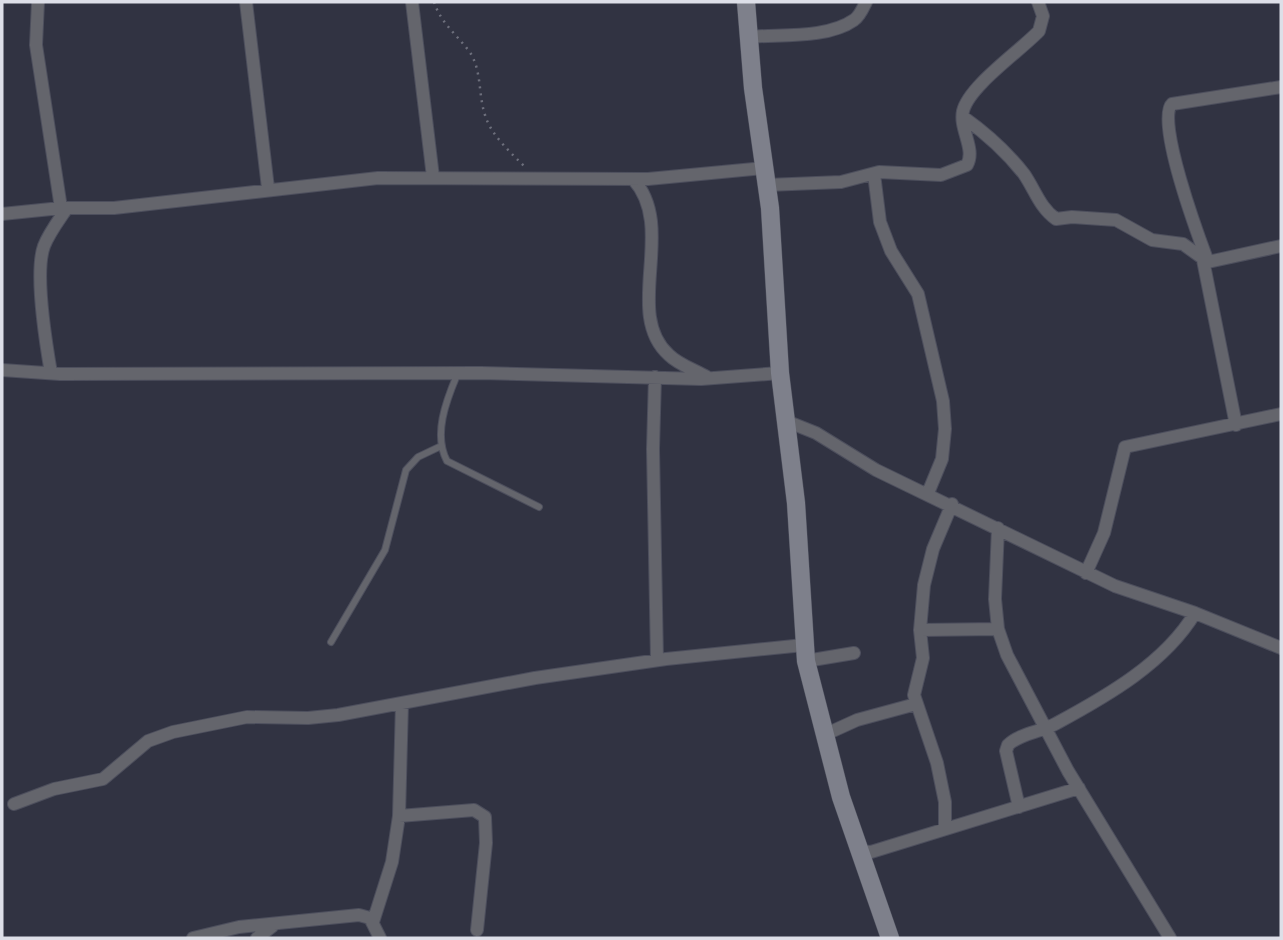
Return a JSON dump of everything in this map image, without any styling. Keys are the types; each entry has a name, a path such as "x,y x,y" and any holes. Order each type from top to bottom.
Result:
{"street":[{"path":"38,2 36,45 64,208 44,248 41,267 45,338 51,373"},
{"path":"246,2 268,188"},
{"path":"412,2 433,177"},
{"path":"746,2 766,176 780,373 796,503 805,653 824,735 858,851 890,938"},
{"path":"749,37 805,33 844,25 858,17 866,2"},
{"path":"2,214 64,208 114,208 268,188 378,178 633,179 766,176 841,182 874,174 942,175 967,165 971,158 963,117 968,99 979,85 1017,54 1039,31 1042,16 1038,2"},
{"path":"1236,425 1205,261 1166,120 1167,109 1172,104 1281,87"},
{"path":"963,117 990,136 1010,156 1047,213 1056,219 1116,220 1152,240 1183,244 1205,261 1281,246"},
{"path":"874,174 880,222 891,251 918,294 943,401 945,429 942,459 928,493"},
{"path":"633,179 644,192 651,211 649,298 656,336 670,356 709,378"},
{"path":"2,370 51,373 709,378 780,373"},
{"path":"655,377 653,449 657,660"},
{"path":"1086,573 1104,533 1125,447 1281,414"},
{"path":"786,421 816,433 876,470 928,493 1086,573 1115,586 1195,613 1281,649"},
{"path":"945,827 945,802 940,776 916,704 915,687 923,658 920,630 924,585 933,549 952,505"},
{"path":"998,528 994,563 998,629 1007,655 1079,788 1170,938"},
{"path":"1018,807 1007,745 1046,729 1112,690 1162,653 1185,631 1195,613"},
{"path":"920,630 998,629"},
{"path":"14,804 54,789 103,779 148,741 173,732 247,717 308,718 402,704 535,678 657,660 854,653"},
{"path":"373,922 392,862 399,816 402,704"},
{"path":"824,735 857,720 916,704"},
{"path":"858,851 871,852 945,827 1079,788"},
{"path":"399,816 474,810 485,817 486,843 477,930"},
{"path":"193,938 239,926 364,915 373,922 380,938"},
{"path":"257,938 274,925"}],"lane":[{"path":"457,375 447,399 439,447 447,461 460,470 539,507"},
{"path":"331,642 385,550 406,470 418,457 439,447"}],"path":[{"path":"434,2 438,13 469,51 476,65 485,116 492,130 537,179"}]}
